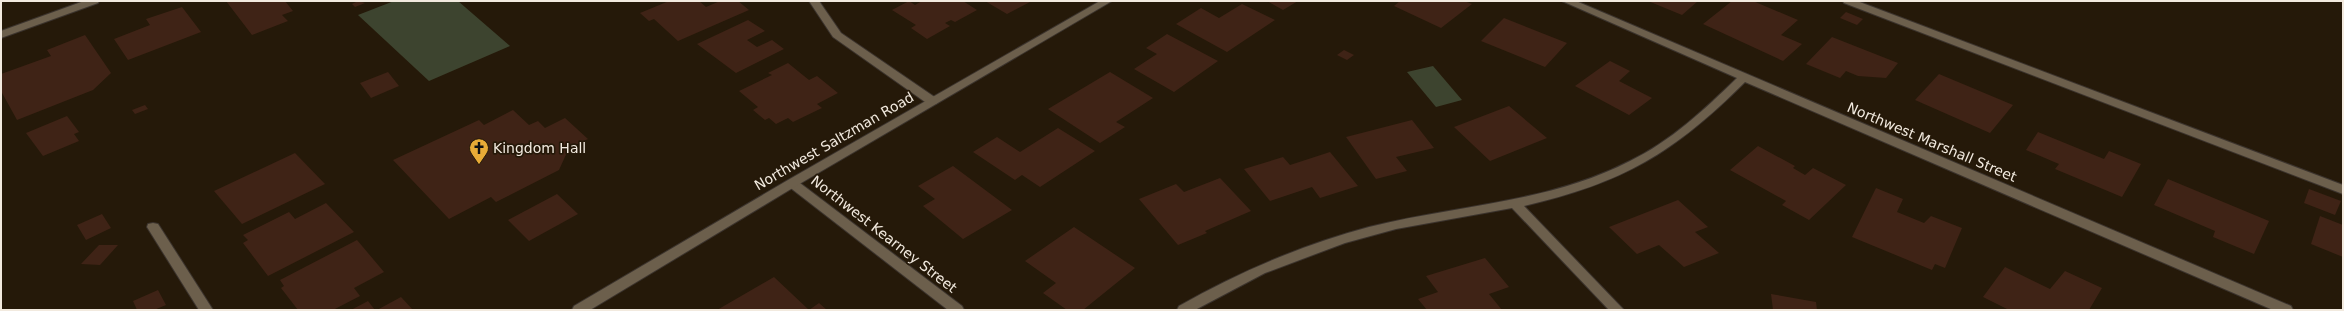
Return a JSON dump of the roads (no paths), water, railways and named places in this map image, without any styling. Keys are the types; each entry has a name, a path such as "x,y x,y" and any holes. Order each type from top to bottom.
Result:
{"street":[{"path":"1,35 74,4 94,1"},
{"path":"814,1 837,35 932,101"},
{"name":"Northwest Saltzman Road","path":"579,310 932,101 1107,1"},
{"name":"Northwest Marshall Street","path":"1567,1 1743,78 2286,310"},
{"path":"1848,1 2343,190"},
{"path":"1184,310 1213,292 1261,269 1352,236 1514,204 1584,185 1634,165 1672,142 1702,119 1743,78"},
{"name":"Northwest Kearney Street","path":"792,183 957,310"},
{"path":"1514,204 1617,310"},
{"path":"153,227 206,310"}],"place":[{"name":"Kingdom Hall","path":"479,165"}]}
